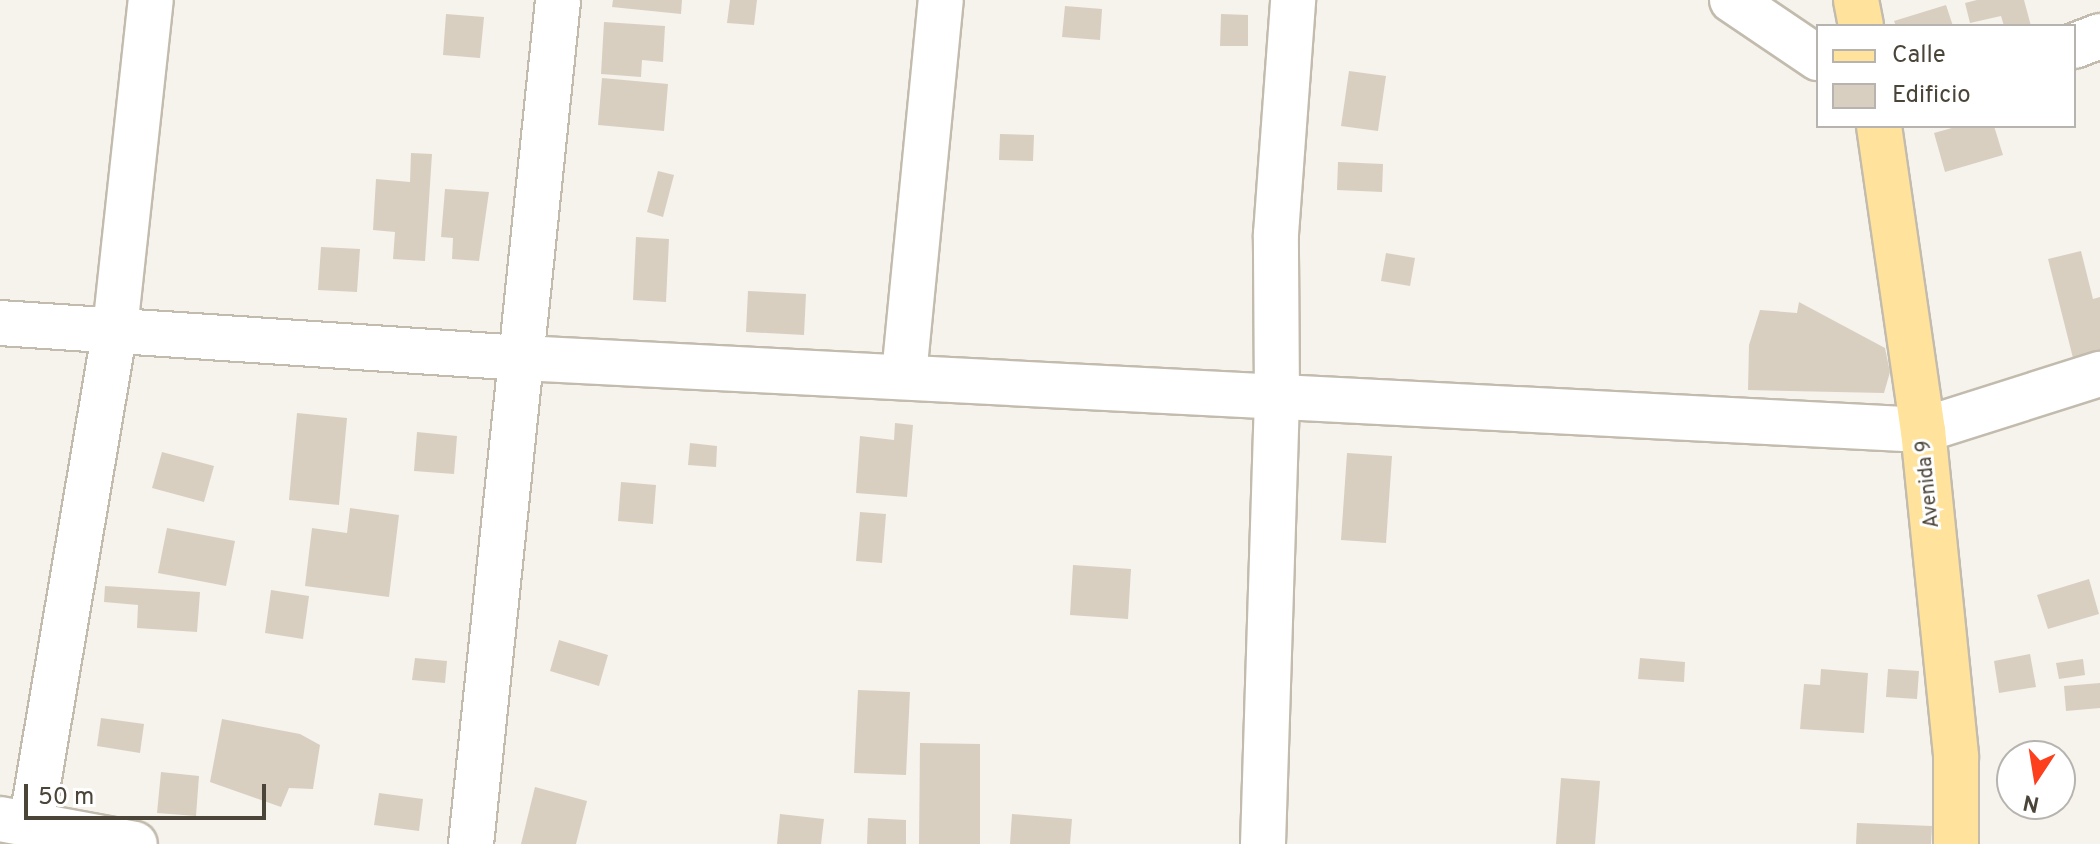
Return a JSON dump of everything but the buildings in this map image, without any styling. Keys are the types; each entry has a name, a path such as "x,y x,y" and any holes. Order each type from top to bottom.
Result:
{"main road":[{"path":"1856,0 1861,24"},
{"name":"Avenida 9","path":"1879,128 1923,430 1956,757 1956,844"}],"street":[{"path":"135,844 11,828 115,329 151,0"},
{"path":"471,844 558,0"},
{"path":"904,375 941,0"},
{"path":"1263,844 1277,397 1276,234 1293,0"},
{"path":"1732,0 1816,57"},
{"path":"2076,45 2100,36"},
{"path":"0,323 522,358 904,375 1923,430 2100,374"}]}
